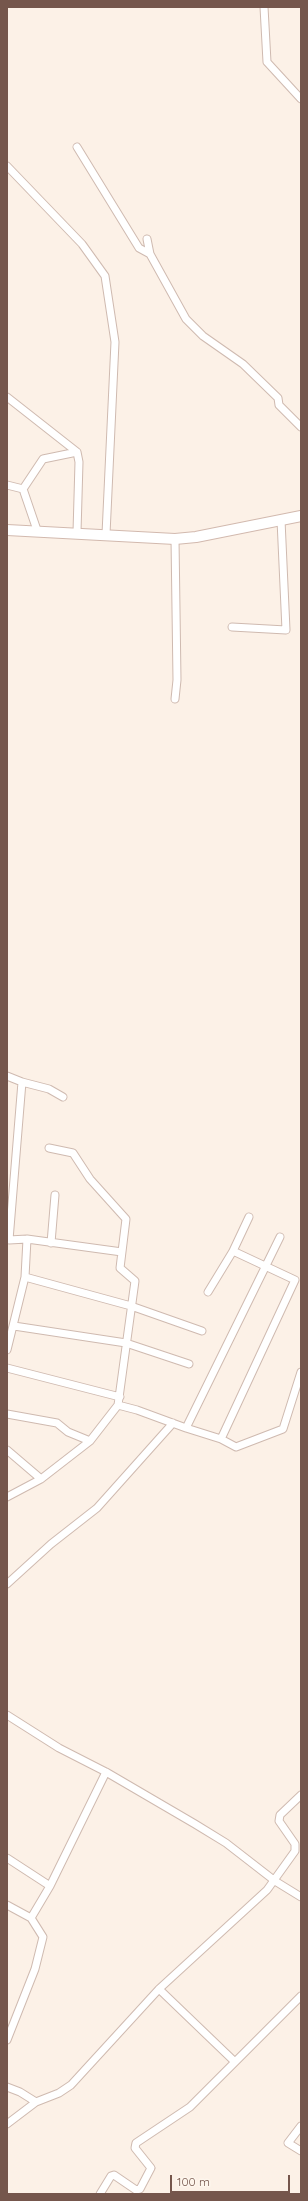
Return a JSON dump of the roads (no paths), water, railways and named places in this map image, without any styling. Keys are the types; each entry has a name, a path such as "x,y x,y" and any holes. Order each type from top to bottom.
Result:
{"main road":[{"path":"7,530 77,532 175,539 196,537 301,516"}],"street":[{"path":"264,7 267,62 301,99"},
{"path":"77,147 139,248 150,254"},
{"path":"7,166 82,244 105,276 115,342 106,534"},
{"path":"148,238 150,254 186,319 203,336 243,364 278,398 279,405 301,427"},
{"path":"7,397 77,452 79,462 77,532"},
{"path":"23,489 43,459 77,452"},
{"path":"7,485 23,489"},
{"path":"23,489 37,530"},
{"path":"232,627 286,630 281,520"},
{"path":"175,539 177,680 175,699"},
{"path":"7,1076 22,1082 49,1089 63,1097"},
{"path":"22,1082 8,1240 27,1240 122,1252"},
{"path":"7,1497 41,1479 90,1441 118,1405 135,1282 120,1268 126,1219 90,1179 73,1153 49,1148"},
{"path":"51,1243 56,1195"},
{"path":"208,1292 233,1251 249,1217"},
{"path":"186,1428 280,1237"},
{"path":"7,1350 25,1277 27,1240"},
{"path":"221,1438 298,1282 233,1251"},
{"path":"25,1277 131,1306 202,1331"},
{"path":"14,1326 126,1343 189,1364"},
{"path":"7,1368 120,1397"},
{"path":"118,1405 221,1438 236,1447 283,1429 301,1372"},
{"path":"7,1414 57,1423 68,1432 90,1441"},
{"path":"7,1584 51,1544 97,1508 173,1423"},
{"path":"7,1450 41,1479"},
{"path":"7,1715 59,1748 106,1772 226,1843 275,1881 301,1897"},
{"path":"31,1918 50,1886 106,1772"},
{"path":"7,2124 36,2102 59,2092 71,2084 159,1989 275,1881 295,1851 295,1844 279,1821 280,1814 301,1795"},
{"path":"7,1858 50,1886"},
{"path":"7,1905 31,1918 43,1937 35,1969 7,2040"},
{"path":"159,1989 235,2062"},
{"path":"100,2194 111,2176 114,2174 136,2190 140,2189 151,2168 136,2148 136,2143 190,2107 301,1996"},
{"path":"7,2087 20,2092 36,2102"},
{"path":"301,2126 288,2142 301,2151"}]}
